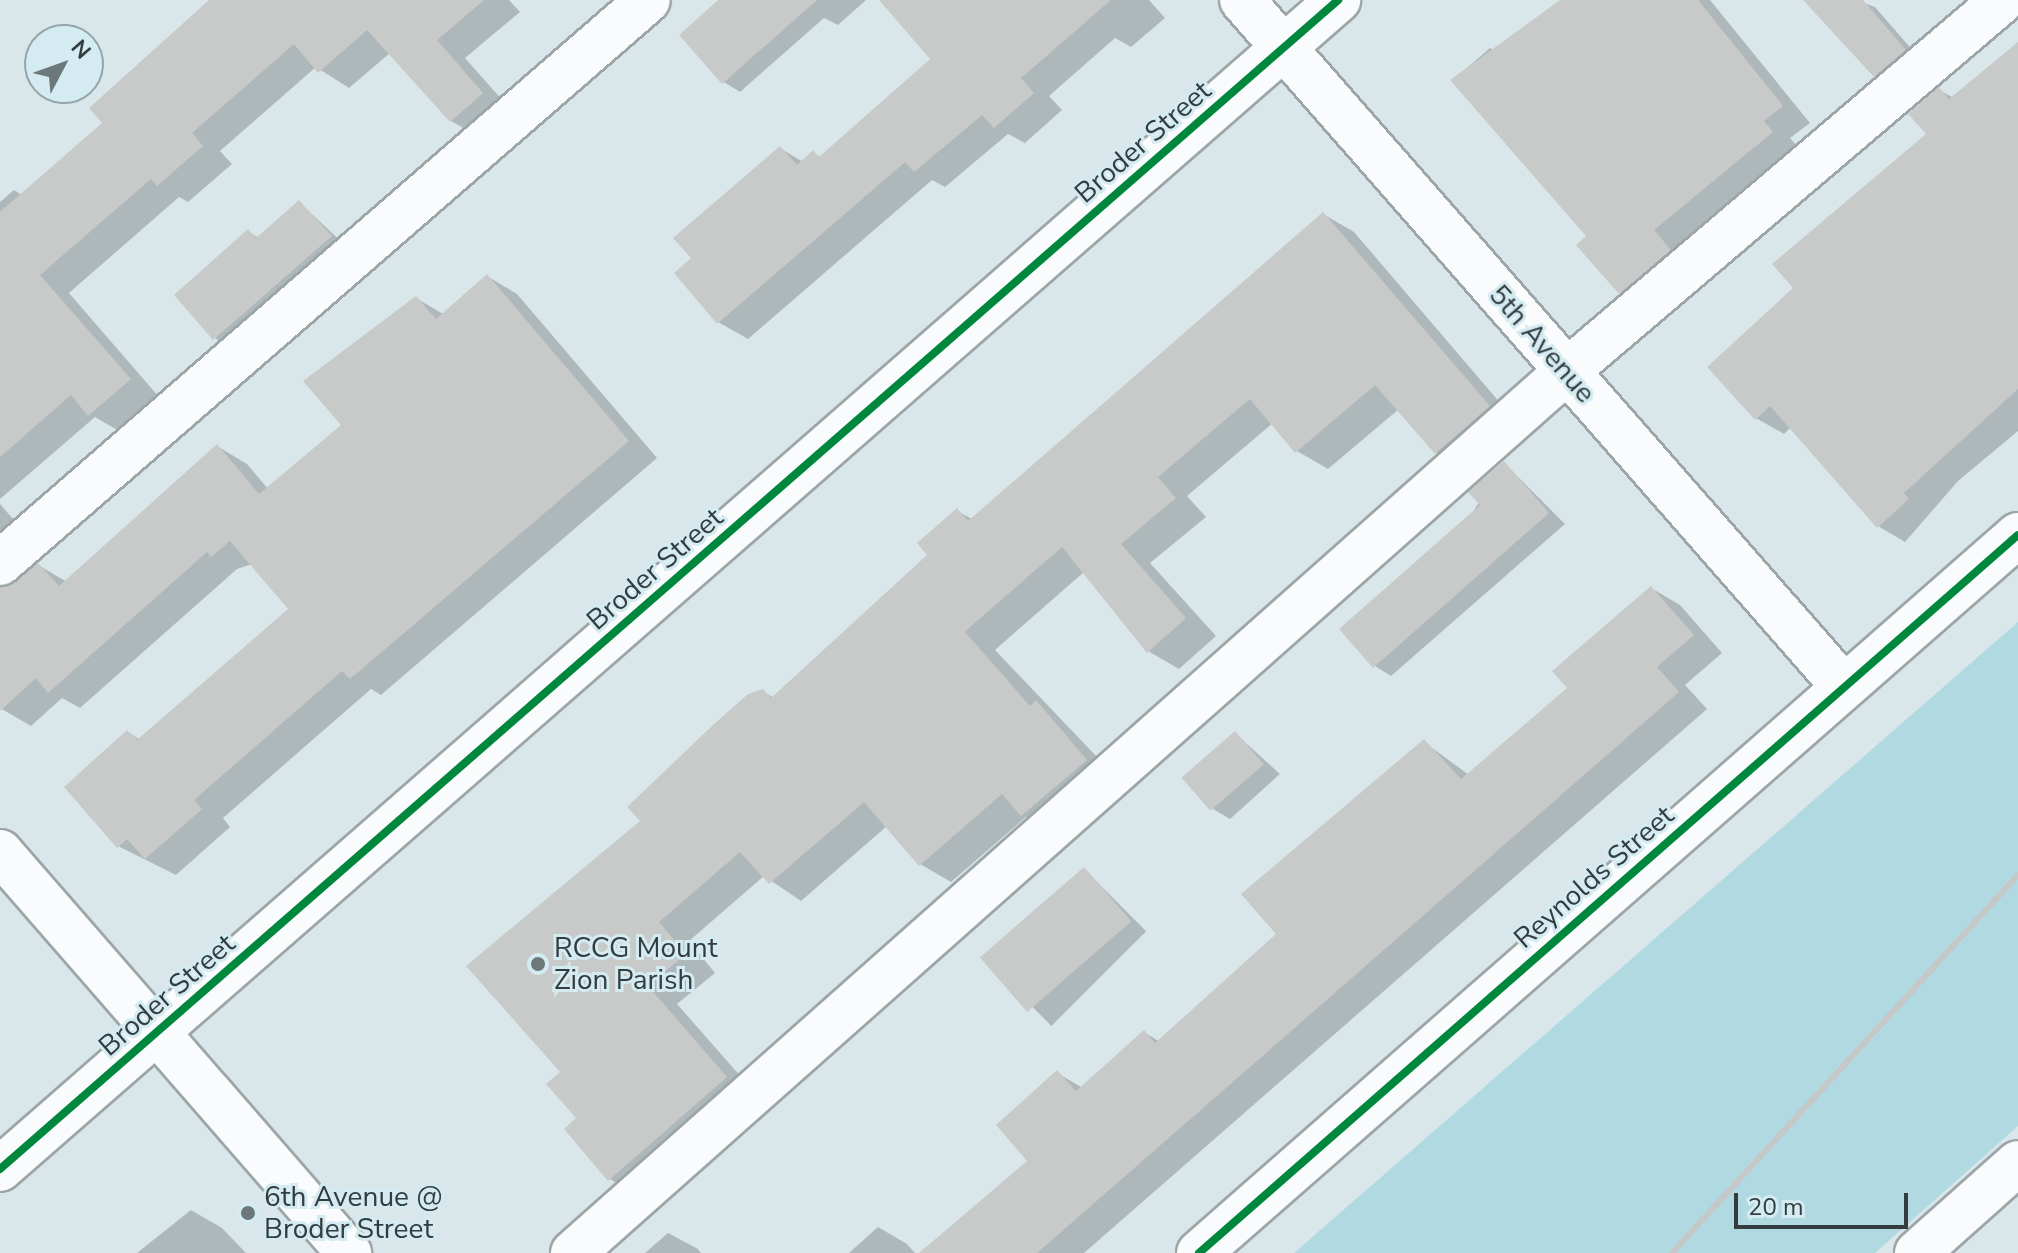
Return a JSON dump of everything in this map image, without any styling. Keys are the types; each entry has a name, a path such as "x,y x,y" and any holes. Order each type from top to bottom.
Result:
{"street":[{"path":"0,563 648,0"},
{"name":"5th Avenue","path":"1242,0 1844,687"},
{"name":"Broder Street","path":"0,1169 1338,0"},
{"path":"573,1253 1567,371 2003,0"},
{"name":"Reynolds Street","path":"1199,1253 2018,535"},
{"path":"0,852 349,1253"},
{"path":"1917,1253 2018,1163"}],"shaded area":[{"path":"2018,622 2018,1126 1875,1253 1294,1253"}],"building":[{"path":"209,0 484,0 437,40 483,93 450,122 367,30 318,73 294,44 192,133 203,146 157,186 151,179 40,275 131,379 88,416 71,395 0,457 0,212 102,123 89,108 93,104 104,104 104,94"},
{"path":"718,0 817,0 722,84 679,35"},
{"path":"879,0 1111,0 1021,78 1034,93 994,128 982,115 914,172 905,162 717,324 674,273 691,258 673,238 780,146 797,165 813,150 819,157 930,59"},
{"path":"1560,0 1698,0 1783,106 1764,121 1773,132 1654,230 1671,250 1619,294 1576,245 1586,236 1450,80"},
{"path":"1803,0 1863,0 1906,50 1874,77"},
{"path":"2018,42 2018,389 1904,493 1909,499 1877,528 1770,406 1755,420 1707,367 1793,288 1772,264 1926,134 1908,114 1939,87 1949,99"},
{"path":"299,200 332,236 213,340 174,295 248,229 256,238"},
{"path":"1323,212 1490,406 1435,454 1375,385 1295,453 1250,399 1158,477 1176,498 1121,544 1186,618 1147,653 1062,547 970,627 965,632 1030,706 1036,700 1087,760 1021,816 1002,794 919,866 864,802 769,884 740,852 659,922 686,954 648,986 727,1077 608,1181 564,1129 576,1118 546,1084 560,1072 466,966 640,821 627,807 713,725 748,694 763,689 771,698 927,555 917,543 957,508 968,521"},
{"path":"487,274 629,441 350,679 342,671 194,800 202,809 145,859 127,839 117,848 64,787 127,730 137,740 288,609 230,541 211,557 207,552 48,693 36,678 0,711 0,587 38,563 59,586 217,444 259,494 341,425 303,381 416,296 436,319"},
{"path":"1504,461 1549,513 1373,668 1339,629 1480,505 1468,492"},
{"path":"1651,586 1694,635 1657,667 1679,692 1037,1253 919,1253 1027,1161 996,1125 1057,1070 1076,1091 1144,1030 1155,1043 1276,934 1241,894 1424,739 1461,779 1567,688 1552,671"},
{"path":"1235,731 1264,764 1210,811 1181,778"},
{"path":"1084,867 1131,921 1027,1012 980,958"}],"railway":[{"path":"1672,1253 2018,875"}],"cycle path":[{"path":"0,1169 1338,0"},
{"path":"1199,1253 2018,535"}],"place":[{"name":"RCCG Mount Zion Parish","path":"538,964"},
{"name":"6th Avenue @ Broder Street","path":"248,1213"}]}
